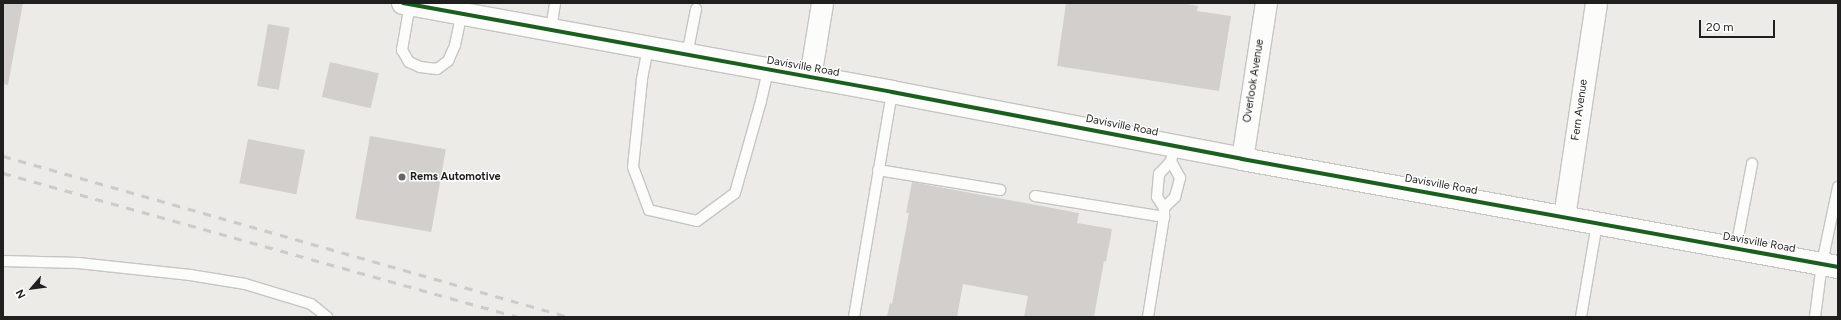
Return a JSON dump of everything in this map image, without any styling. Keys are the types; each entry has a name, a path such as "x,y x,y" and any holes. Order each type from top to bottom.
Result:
{"street":[{"path":"810,77 822,3"},
{"name":"Overlook Avenue","path":"1242,159 1266,3"},
{"name":"Fern Avenue","path":"1564,217 1596,3"},
{"name":"Davisville Road","path":"407,4 892,92 1173,153 1242,159 1830,265"}],"lane":[{"path":"551,29 555,3"},
{"path":"407,4 402,50 409,62 420,67 437,69 448,61 455,45 462,13"},
{"path":"687,55 696,9"},
{"path":"648,48 642,80 633,167 649,210 697,221 735,193 761,101 768,70"},
{"path":"854,317 892,92"},
{"path":"1164,212 1157,197 1159,174 1173,153"},
{"path":"1148,317 1164,212 1175,197 1180,178 1173,153"},
{"path":"1736,248 1752,164"},
{"path":"878,170 1000,190"},
{"path":"1815,317 1830,265 1838,187"},
{"path":"1035,196 1164,212"},
{"path":"1581,317 1597,223"},
{"path":"3,261 78,263 190,275 245,284 311,304 327,317"}],"building":[{"path":"3,3 23,3 8,85 3,84"},
{"path":"1066,3 1181,3 1198,6 1197,11 1231,16 1219,91 1057,66"},
{"path":"268,24 290,28 279,90 257,86"},
{"path":"330,62 379,73 371,108 322,97"},
{"path":"370,136 446,149 431,232 355,219"},
{"path":"248,139 305,150 296,194 239,183"},
{"path":"912,182 1079,213 1077,223 1112,229 1106,262 1104,261 1094,317 1024,317 1028,296 963,284 957,317 887,317 890,303 892,304 909,213 906,213"}],"railway":[{"path":"3,156 569,317"},
{"path":"3,173 518,317"}],"cycle path":[{"path":"403,3 892,92 1242,159 1838,267"}],"place":[{"name":"Rems Automotive","path":"402,177"}]}
